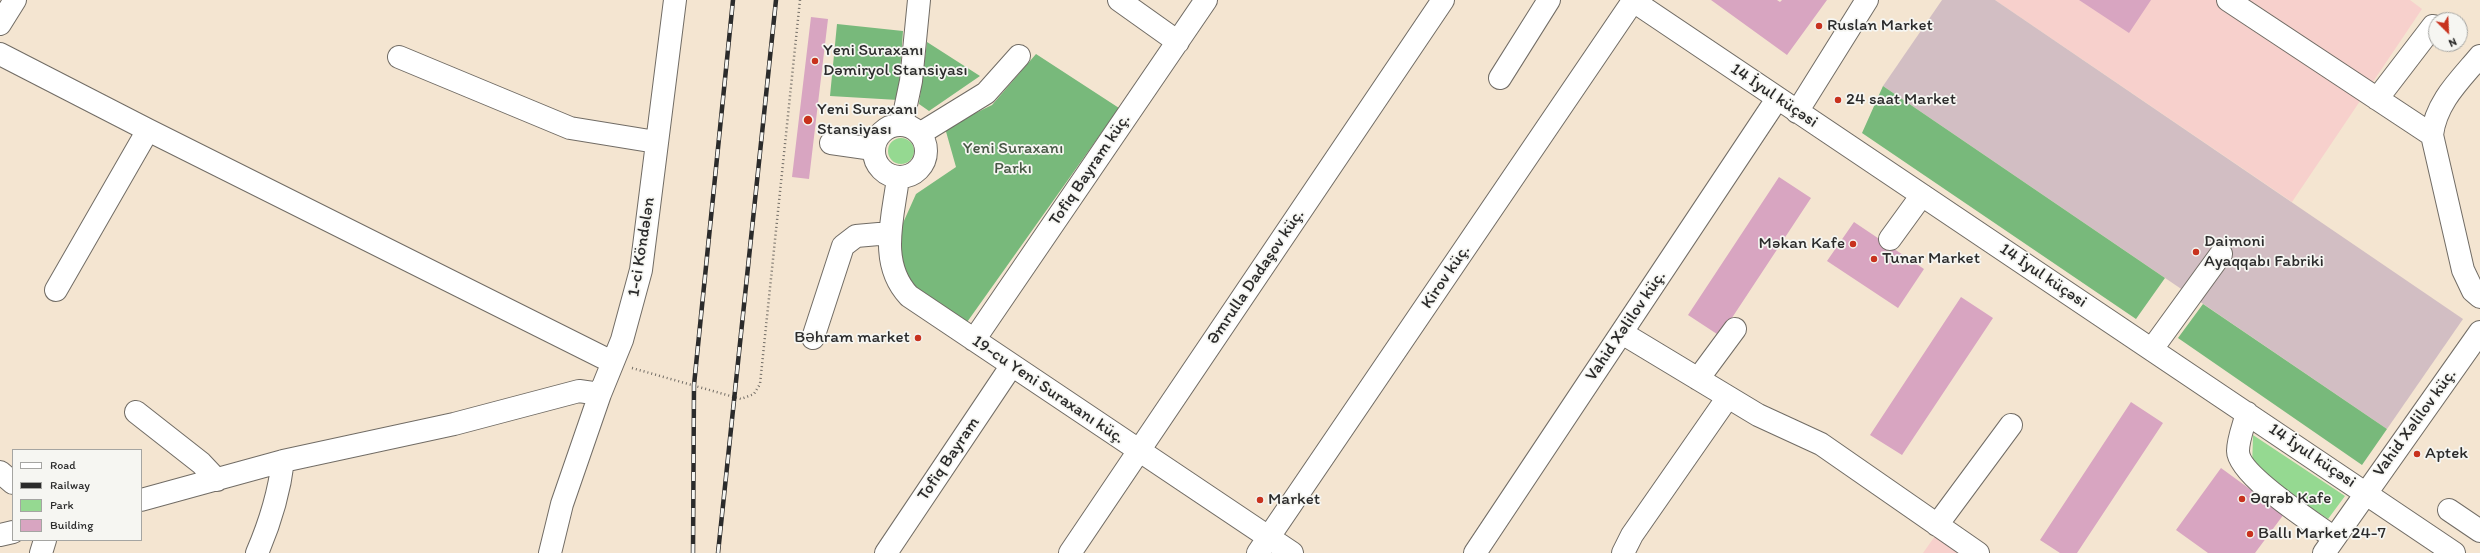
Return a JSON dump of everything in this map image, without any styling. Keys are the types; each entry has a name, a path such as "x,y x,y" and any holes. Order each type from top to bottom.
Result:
{"street":[{"path":"0,24 15,0"},
{"name":"1-ci Köndələn","path":"550,553 562,504 632,307 642,270 656,142 675,0"},
{"path":"911,129 911,81 919,0"},
{"path":"1119,0 1178,42"},
{"name":"Tofiq Bayram küç.","path":"974,340 1206,0"},
{"name":"Əmrulla Dadaşov küç.","path":"1070,553 1442,0"},
{"path":"1500,78 1550,0"},
{"name":"14 İyul küçəsi","path":"1632,0 1777,99 2366,492 2454,553"},
{"name":"Kirov küç.","path":"1263,545 1632,0"},
{"path":"1797,112 1868,0"},
{"path":"2228,0 2432,135"},
{"path":"2377,99 2428,31"},
{"path":"0,54 148,130 612,362"},
{"path":"911,129 986,93 1019,56"},
{"path":"399,57 570,128 656,142"},
{"path":"2476,67 2442,103 2434,119 2432,135 2462,270 2474,291 2480,297"},
{"name":"Vahid Xəlilov küç.","path":"1475,553 1777,99"},
{"path":"892,126 911,129 926,143 927,153 924,163 918,171 909,176 898,178 888,175 880,169 875,160 873,149 876,139 883,131 892,126"},
{"path":"56,290 148,130"},
{"path":"830,143 873,149"},
{"name":"19-cu Yeni Suraxanı küç.","path":"898,178 890,233 890,262 900,286 909,296 1139,451 1263,545 1292,553"},
{"path":"1890,239 1922,195"},
{"path":"814,338 843,246 856,236 890,233"},
{"path":"2152,349 2221,254"},
{"path":"1698,379 1735,329"},
{"name":"Vahid Xəlilov küç.","path":"2329,545 2480,332"},
{"path":"1622,333 1758,414 1821,444 1978,553"},
{"name":"Tofiq Bayram","path":"886,553 1012,365"},
{"path":"142,500 283,461 454,424 579,391 600,394"},
{"path":"1623,553 1632,535 1728,397"},
{"path":"136,412 202,463 217,480"},
{"path":"2247,413 2238,452 2243,466 2256,480 2329,545"},
{"path":"1937,525 2011,425"},
{"path":"257,553 279,489 283,461"},
{"path":"0,472 12,482"},
{"path":"2449,510 2480,531"},
{"path":"0,535 12,532"},
{"path":"41,553 45,541"}],"path":[{"path":"612,362 741,399 754,394 760,384 800,0"}],"shaded area":[{"path":"1942,0 1995,0 2463,319 2387,429 1883,86"},
{"path":"1995,0 2410,0 2422,9 2292,202"},
{"path":"1935,536 1958,553 1923,553"}],"green space":[{"path":"837,24 903,31 898,100 830,96"},
{"path":"927,42 980,76 929,111 919,104"},
{"name":"Yeni Suraxanı Parkı","path":"1036,54 1119,108 965,325 924,300 906,279 898,255 903,223 916,194 956,167 945,128 992,105"},
{"path":"1883,86 2165,278 2136,319 1862,133"},
{"path":"901,138 911,141 914,151 911,161 901,164 891,161 888,151 891,141"},
{"path":"2203,304 2387,429 2362,465 2178,338"},
{"path":"2253,435 2345,496 2328,519 2252,469"}],"building":[{"path":"1711,0 1777,0 1780,2 1782,0 1827,0 1787,55"},
{"path":"2079,0 2151,0 2129,33"},
{"name":"Yeni Suraxanı Dəmiryol Stansiyası","path":"811,17 828,19 809,179 792,177"},
{"path":"1779,177 1811,198 1720,336 1688,315"},
{"path":"1854,222 1924,269 1898,308 1827,261"},
{"path":"1961,297 1993,318 1902,455 1870,435"},
{"path":"2131,402 2163,423 2077,553 2060,553 2040,540"},
{"path":"2221,468 2284,514 2255,553 2208,553 2176,530"}],"railway":[{"path":"693,553 694,385 733,0"},
{"path":"718,553 776,0"}],"place":[{"name":"Ruslan Market","path":"1819,26"},
{"name":"Yeni Suraxanı Dəmiryol Stansiyası","path":"815,61"},
{"name":"24 saat Market","path":"1838,100"},
{"name":"Yeni Suraxanı Stansiyası","path":"808,120"},
{"name":"Məkan Kafe","path":"1853,244"},
{"name":"Daimoni Ayaqqabı Fabriki","path":"2196,252"},
{"name":"Tunar Market","path":"1874,259"},
{"name":"Bәhram market","path":"918,338"},
{"name":"Aptek","path":"2417,454"},
{"name":"Əqrəb Kafe","path":"2242,499"},
{"name":"Market","path":"1260,500"},
{"name":"Ballı Market 24-7","path":"2250,534"}]}
